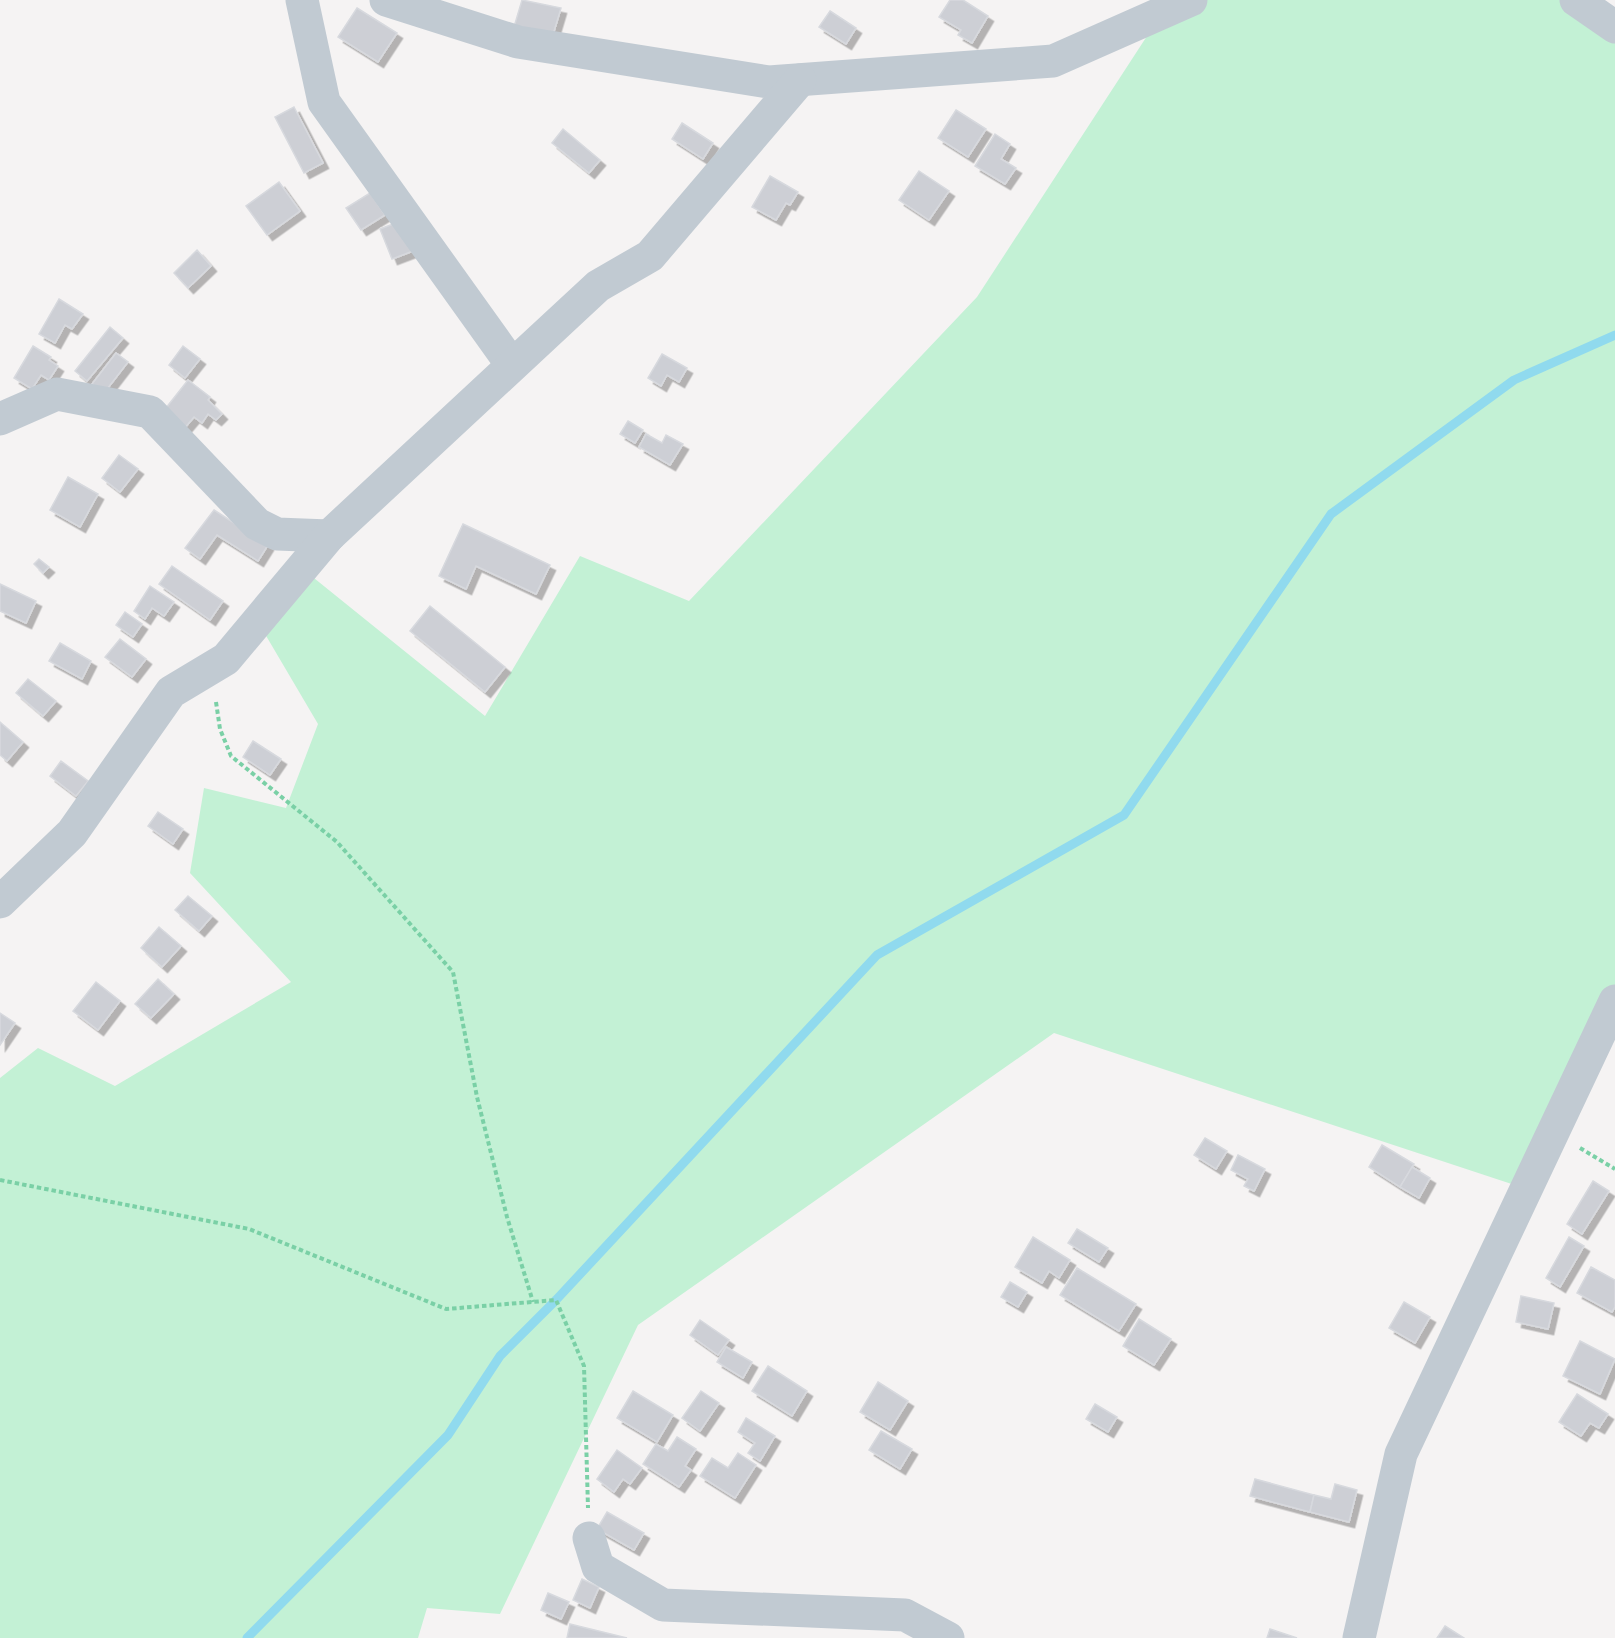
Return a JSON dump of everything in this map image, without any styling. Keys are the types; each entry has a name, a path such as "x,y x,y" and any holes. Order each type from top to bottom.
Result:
{"street":[{"path":"302,0 324,102 512,365"},
{"path":"386,0 518,42 769,82 1053,61 1191,0"},
{"path":"1576,0 1615,27"},
{"path":"0,902 72,833 171,692 226,659 329,536 598,286 650,256 800,80"},
{"path":"0,419 57,394 150,412 257,524 277,534 329,536"},
{"path":"1359,1638 1401,1454 1615,1001"},
{"path":"589,1538 598,1567 663,1605 905,1616 948,1638"}],"path":[{"path":"216,665 211,676 220,729 231,756 337,842 453,972 477,1097 507,1216 533,1302"},
{"path":"1571,1144 1615,1169"},
{"path":"0,1180 249,1229 446,1309 556,1300 584,1366 589,1538"}],"green space":[{"path":"1191,0 1576,0 1615,27 1615,1001 1527,1189 1054,1033 638,1325 500,1614 427,1608 418,1638 0,1638 0,1078 38,1048 115,1086 291,982 190,873 204,788 286,808 318,724 265,634 304,570 485,716 580,556 689,601 977,297 1162,13"}],"building":[{"path":"522,0 561,8 552,38 514,27"},
{"path":"950,0 963,0 988,16 972,43 958,35 961,30 939,17"},
{"path":"357,8 397,33 378,62 338,37"},
{"path":"830,11 856,28 846,44 819,27"},
{"path":"294,107 323,163 304,173 275,117"},
{"path":"956,110 986,129 968,157 938,138"},
{"path":"682,123 713,143 703,159 672,139"},
{"path":"563,129 600,160 589,173 552,143"},
{"path":"995,134 1010,144 1001,159 1016,168 1005,184 975,166"},
{"path":"919,171 949,191 929,220 899,200"},
{"path":"770,176 798,192 790,205 786,203 776,220 752,207"},
{"path":"279,182 300,211 267,235 246,206"},
{"path":"370,193 385,215 361,230 346,208"},
{"path":"401,221 413,251 392,259 380,229"},
{"path":"197,250 211,266 188,288 174,273"},
{"path":"59,299 83,314 72,329 65,325 55,343 39,334"},
{"path":"110,327 123,338 87,381 75,371"},
{"path":"33,346 51,357 49,360 58,366 49,380 41,375 32,389 14,378"},
{"path":"183,346 200,359 185,378 169,365"},
{"path":"116,353 128,362 104,393 92,384"},
{"path":"662,354 687,368 679,382 667,375 661,386 648,378"},
{"path":"188,380 210,397 208,400 222,414 216,420 208,414 202,423 194,417 183,430 162,413"},
{"path":"628,421 643,430 635,443 620,434"},
{"path":"646,434 662,443 666,435 683,444 670,465 639,447"},
{"path":"119,455 138,469 120,492 102,478"},
{"path":"68,477 98,494 80,527 50,510"},
{"path":"214,510 268,545 258,561 217,535 200,559 185,548"},
{"path":"463,524 550,565 536,594 476,566 466,589 439,576"},
{"path":"39,559 49,567 43,573 34,564"},
{"path":"172,566 223,601 210,620 159,584"},
{"path":"0,584 36,601 26,623 0,611"},
{"path":"150,586 174,602 164,616 152,608 145,619 134,611"},
{"path":"430,606 505,667 485,692 410,631"},
{"path":"125,612 142,624 133,637 116,625"},
{"path":"120,639 146,659 132,677 105,657"},
{"path":"60,643 91,661 82,679 49,661"},
{"path":"28,679 56,701 43,716 16,693"},
{"path":"0,722 23,742 7,761 0,755"},
{"path":"253,741 281,759 270,775 243,757"},
{"path":"61,761 88,781 76,796 50,776"},
{"path":"158,812 183,829 173,844 148,826"},
{"path":"188,896 212,916 199,931 175,910"},
{"path":"159,927 181,946 162,967 141,948"},
{"path":"158,979 174,994 151,1018 135,1004"},
{"path":"96,982 120,1001 98,1030 73,1011"},
{"path":"0,1013 15,1023 0,1045"},
{"path":"1205,1138 1227,1151 1216,1169 1194,1155"},
{"path":"1382,1145 1414,1164 1400,1187 1369,1167"},
{"path":"1238,1155 1265,1169 1254,1191 1244,1186 1248,1179 1231,1170"},
{"path":"1412,1167 1430,1178 1419,1198 1400,1187"},
{"path":"1593,1181 1609,1191 1582,1234 1567,1224"},
{"path":"1077,1229 1108,1248 1099,1262 1068,1243"},
{"path":"1033,1237 1070,1260 1059,1278 1049,1271 1042,1283 1015,1267"},
{"path":"1569,1237 1584,1246 1560,1287 1546,1278"},
{"path":"1591,1267 1615,1280 1615,1307 1612,1312 1577,1293"},
{"path":"1077,1268 1136,1304 1119,1331 1060,1295"},
{"path":"1010,1282 1027,1292 1018,1307 1001,1297"},
{"path":"1521,1296 1554,1303 1548,1329 1516,1322"},
{"path":"1404,1302 1430,1317 1415,1343 1389,1328"},
{"path":"1139,1319 1171,1339 1154,1365 1123,1346"},
{"path":"700,1320 729,1340 718,1355 690,1335"},
{"path":"1580,1341 1615,1359 1600,1394 1563,1376"},
{"path":"726,1347 752,1362 743,1378 717,1362"},
{"path":"768,1366 807,1391 792,1416 752,1391"},
{"path":"878,1382 908,1401 890,1430 860,1412"},
{"path":"633,1391 673,1415 657,1442 617,1418"},
{"path":"701,1391 719,1403 700,1431 682,1418"},
{"path":"1577,1394 1608,1414 1599,1428 1590,1423 1581,1436 1559,1422"},
{"path":"1095,1404 1117,1417 1108,1432 1086,1419"},
{"path":"746,1418 775,1436 760,1461 748,1453 755,1443 738,1432"},
{"path":"881,1431 912,1449 900,1469 869,1450"},
{"path":"677,1437 696,1449 685,1466 691,1470 679,1487 643,1464 656,1444 668,1451"},
{"path":"617,1450 642,1468 630,1484 623,1479 614,1492 597,1479"},
{"path":"738,1453 756,1465 735,1498 700,1476 712,1458 728,1468"},
{"path":"1255,1479 1314,1495 1310,1512 1250,1496"},
{"path":"1335,1484 1357,1490 1349,1522 1310,1512 1314,1495 1331,1499"},
{"path":"607,1512 644,1533 634,1550 597,1529"},
{"path":"582,1579 599,1587 590,1608 573,1600"},
{"path":"548,1593 569,1602 561,1619 541,1610"},
{"path":"570,1624 627,1638 567,1638"},
{"path":"1445,1626 1464,1638 1437,1638"},
{"path":"1270,1629 1297,1638 1267,1638"}],"waterway":[{"path":"247,1638 448,1435 500,1356 556,1300 877,955 1124,815 1331,514 1514,380 1615,335"}]}
